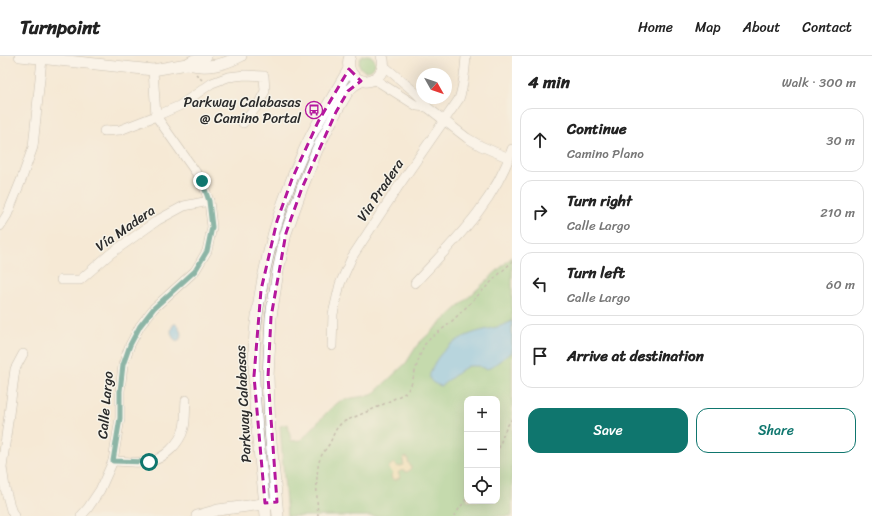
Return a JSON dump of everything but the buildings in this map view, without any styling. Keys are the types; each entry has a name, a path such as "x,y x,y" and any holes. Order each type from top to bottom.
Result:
{"street":[{"path":"20,56 153,70 187,64 206,56"},
{"path":"187,64 198,67 212,66 227,63 241,56"},
{"name":"Via Pradera","path":"332,346 333,314 340,284 352,257 459,99 466,68 466,56"},
{"path":"0,226 7,215 33,147 42,59"},
{"path":"349,60 352,74 361,81 367,81 374,79 380,74 383,59"},
{"path":"383,59 422,99 427,107 444,121 467,138 481,146 511,154 498,183 481,209 415,284"},
{"name":"Parkway Calabasas","path":"266,516 256,415 254,376 255,331 262,284 267,257 277,221 292,179 306,146 349,60"},
{"path":"153,70 156,116"},
{"path":"104,131 120,130 179,106 212,83 228,77 245,75 264,76 265,91 258,105 243,123"},
{"path":"374,79 417,106 427,107"},
{"name":"Parkway Calabasas","path":"278,516 270,430 268,377 271,317 278,271 286,233 302,188 318,150 348,91 361,81"},
{"path":"398,94 402,94 406,88 406,84"},
{"name":"Calle Largo","path":"81,516 100,490 113,461 120,418 120,391 123,365 130,345 140,326 154,308 195,271 207,251 212,227 209,201 202,181 156,116"},
{"name":"Vía Madera","path":"61,280 80,280 110,254 158,220 184,206 209,201"},
{"path":"14,516 5,488 2,467 15,369 23,354"},
{"path":"113,461 149,462 160,458 178,441 184,428 186,400"},
{"path":"197,516 218,510 277,502"}],"path":[{"path":"196,72 197,76 203,82"},
{"path":"318,516 318,470 323,452 328,446 335,430 343,422 405,393 411,385 425,345 430,339 449,324 512,262"},
{"path":"500,445 507,425 512,419"},
{"path":"454,516 464,502"}],"highlighted area":[{"path":"349,69 361,81 348,91 336,112 302,188 286,233 271,317 268,377 277,502 265,503 254,376 261,290 277,221 292,179 318,122"}],"green space":[{"path":"367,55 373,57 375,63 373,69 367,71 361,69 359,63 361,57"},
{"path":"512,257 512,516 287,516 280,426 288,424 291,441 301,440 329,410 340,401 372,395 406,363 418,344"}],"sand":[{"path":"404,457 408,458 408,462 411,467 410,470 407,472 400,471 398,473 400,476 399,478 395,480 392,479 391,476 393,473 388,468 394,463 398,467 404,465"}],"water":[{"path":"512,321 512,352 490,368 485,369 479,366 468,366 441,386 434,383 430,379 433,366 438,358 456,341 463,337"},
{"path":"174,324 176,324 180,329 181,333 180,339 177,341 171,334"}],"place":[{"name":"Parkway Calabasas @ Camino Portal","path":"314,110"}],"route":[{"path":"149,462 113,461 120,418 120,391 123,365 130,345 140,326 154,308 195,271 207,251 212,227 209,201 202,181"}]}
